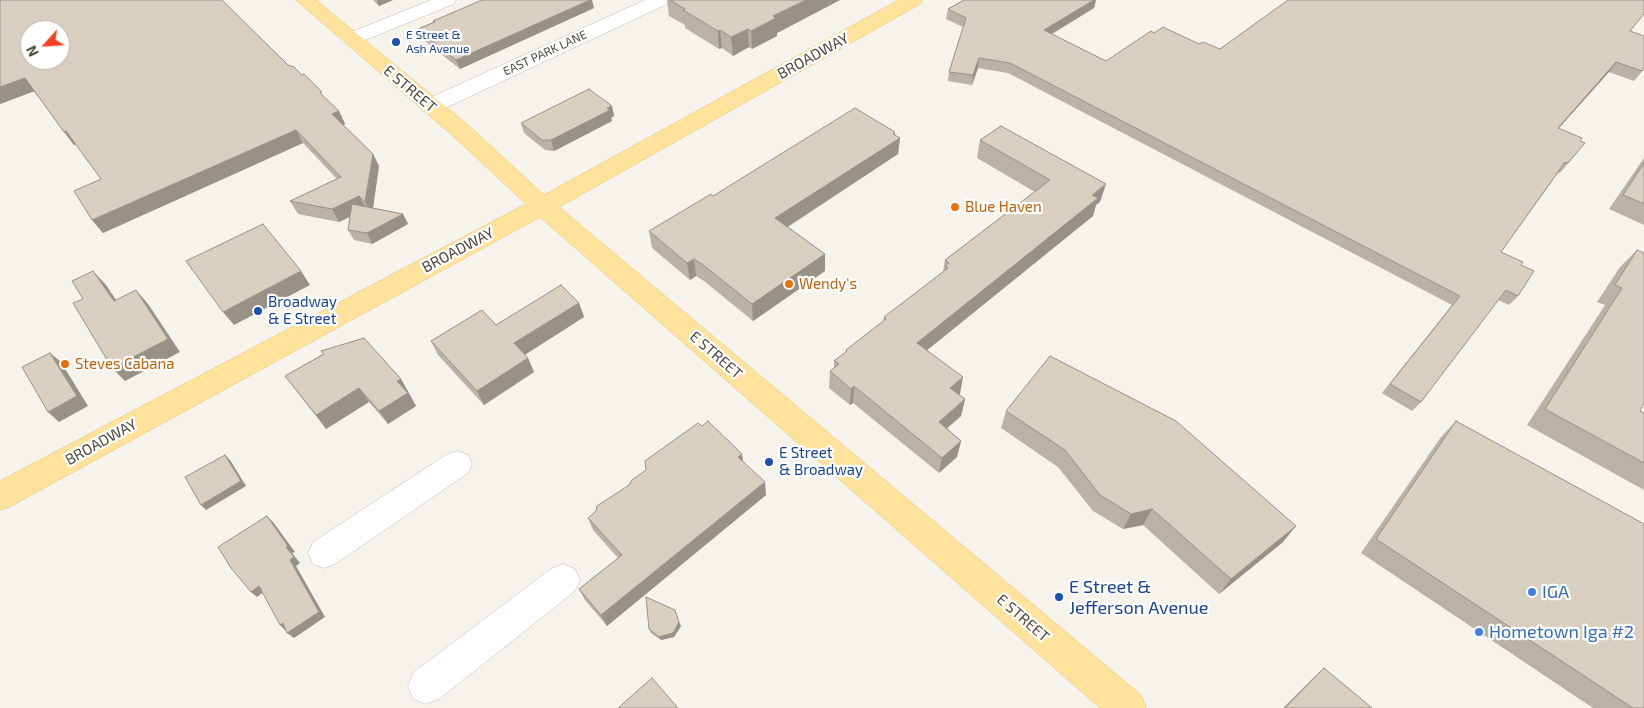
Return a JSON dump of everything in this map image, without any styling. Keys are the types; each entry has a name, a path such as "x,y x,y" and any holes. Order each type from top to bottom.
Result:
{"main road":[{"name":"E STREET","path":"305,0 430,106 542,206 1128,708"},
{"name":"BROADWAY","path":"0,496 542,206 912,0"}],"street":[{"path":"351,39 447,0"},
{"name":"EAST PARK LANE","path":"430,106 660,0"},
{"path":"324,552 457,464"},
{"path":"426,686 563,580"}],"building":[{"path":"0,0 222,0 288,65 294,67 302,75 304,74 322,92 320,93 339,111 332,114 373,154 365,202 359,196 332,209 290,201 341,177 296,130 92,220 74,191 101,179 25,78 0,87"},
{"path":"482,0 590,0 456,60 418,29"},
{"path":"670,0 806,0 773,16 776,18 751,31 748,29 731,37 683,10 685,9"},
{"path":"964,0 1094,0 1044,30 1106,61 1151,31 1154,33 1163,27 1199,44 1203,42 1220,49 1288,0 1644,0 1644,14 1630,31 1644,36 1644,69 1642,71 1616,62 1558,128 1582,138 1580,141 1585,143 1568,163 1565,162 1501,252 1523,262 1521,265 1534,271 1518,296 1506,290 1421,402 1390,384 1460,296 1010,63 979,58 973,75 949,72 966,18 948,9"},
{"path":"589,89 612,106 607,108 610,110 551,140 542,140 521,123"},
{"path":"855,108 895,132 893,134 900,138 775,218 825,254 752,304 702,264 694,259 687,263 649,231 711,194 713,196"},
{"path":"1001,126 1106,184 1092,195 1098,198 917,343 963,377 950,388 965,399 939,422 961,441 942,458 854,386 851,389 830,371 839,364 834,361 846,350 886,319 884,317 948,268 945,266 949,263 945,260 1050,180 980,140"},
{"path":"1644,163 1644,204 1623,195"},
{"path":"352,204 403,214 367,233 348,230"},
{"path":"263,224 301,271 223,312 186,261"},
{"path":"1637,250 1644,253 1644,403 1640,411 1644,413 1644,463 1545,409 1622,288 1615,285"},
{"path":"93,271 114,301 136,290 168,339 112,368 73,303 83,299 72,281"},
{"path":"561,285 579,303 514,343 528,358 477,391 431,341 482,310 496,325"},
{"path":"364,338 401,379 397,381 408,393 379,411 359,388 316,415 285,376 324,354 321,351"},
{"path":"50,353 77,396 48,412 22,367"},
{"path":"1050,356 1176,421 1296,526 1231,579 1152,509 1131,514 1100,495 1065,450 1006,411"},
{"path":"708,421 742,454 738,457 765,482 601,615 579,589 622,555 588,518 596,511 597,506 629,485 632,480 646,470 645,461 698,423 702,426"},
{"name":"IGA","path":"1456,421 1644,524 1644,708 1633,708 1376,539"},
{"path":"225,455 241,481 201,505 185,477"},
{"path":"267,516 294,557 290,560 319,612 287,633 283,623 280,625 259,586 251,592 231,568 218,547"},
{"path":"646,597 675,610 679,622 673,633 659,637 649,629"},
{"path":"1324,668 1372,708 1285,708"},
{"path":"652,678 678,708 618,708"}],"place":[{"name":"E Street & Ash Avenue","path":"396,42"},
{"name":"Blue Haven","path":"955,207"},
{"name":"Wendy's","path":"789,284"},
{"name":"Broadway & E Street","path":"258,311"},
{"name":"Steves Cabana","path":"65,364"},
{"name":"E Street & Broadway","path":"769,462"},
{"name":"IGA","path":"1532,592"},
{"name":"E Street & Jefferson Avenue","path":"1059,597"},
{"name":"Hometown Iga #2","path":"1479,632"}]}
